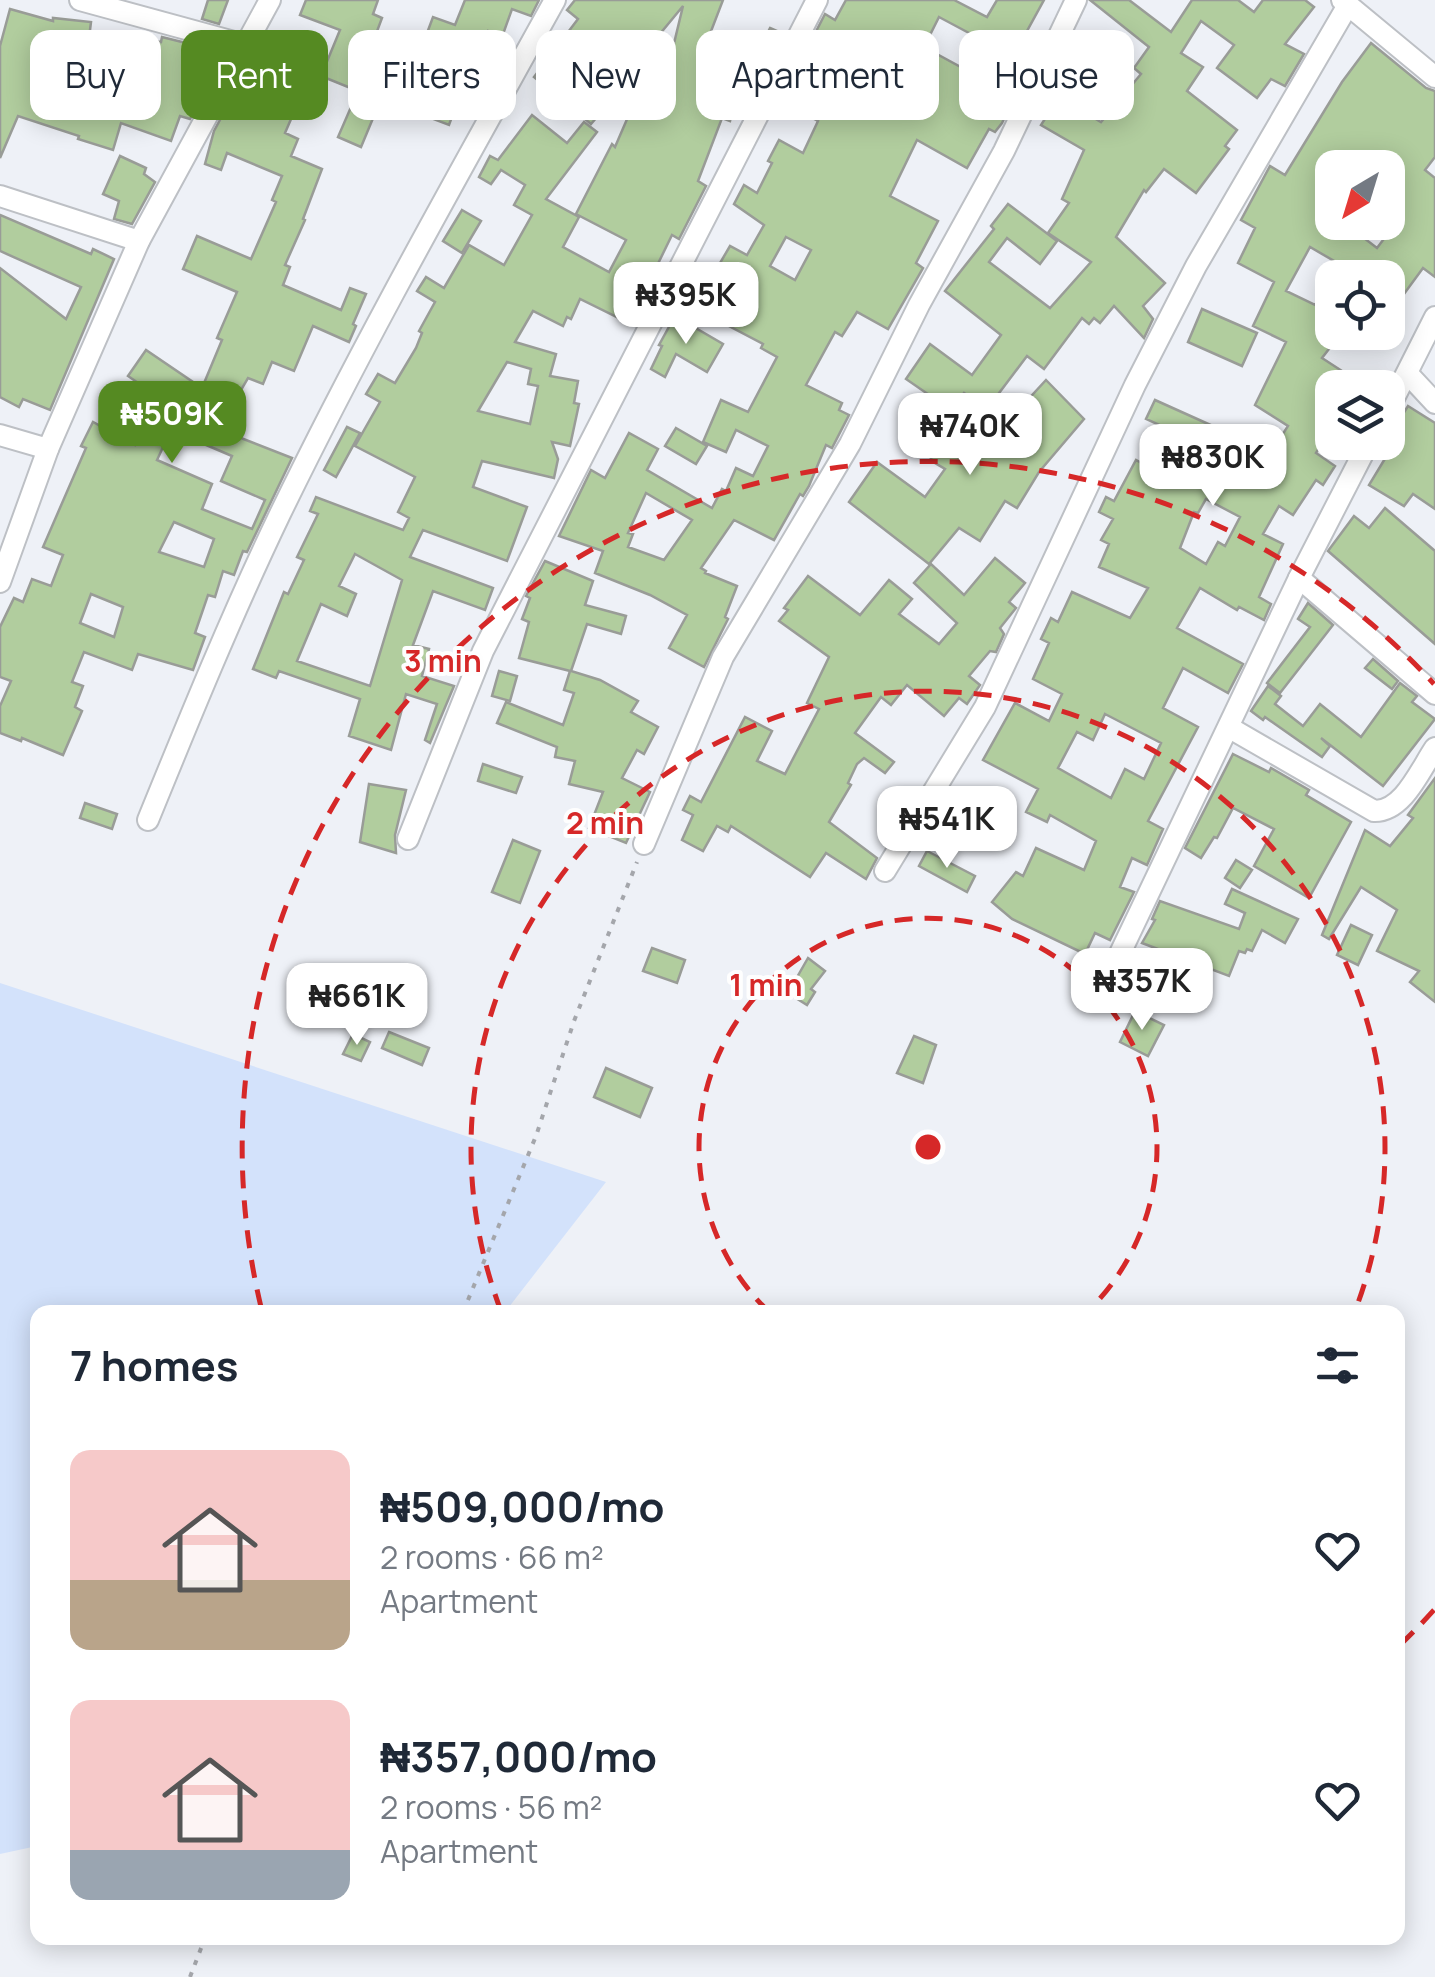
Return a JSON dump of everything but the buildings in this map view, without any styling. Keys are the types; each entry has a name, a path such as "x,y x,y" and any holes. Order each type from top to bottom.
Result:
{"street":[{"path":"80,0 187,30"},
{"path":"253,30 270,0"},
{"path":"148,820 212,663 280,514 384,313 555,0"},
{"path":"408,839 483,651 817,0"},
{"path":"644,844 723,657 850,444 920,304 1004,151 1076,0"},
{"path":"885,871 985,707 1109,440 1196,266 1345,3 1435,77"},
{"path":"0,582 48,449 139,241 204,120"},
{"path":"0,196 139,241"},
{"path":"1405,379 1435,317"},
{"path":"1408,374 1435,403"},
{"path":"0,435 48,449"},
{"path":"1104,987 1299,578 1360,460"},
{"path":"1299,578 1435,694"},
{"path":"1230,728 1374,811 1386,812 1396,805 1435,748"}],"path":[{"path":"467,1305 536,1136 574,1021 644,844"},
{"path":"190,1977 203,1945"}],"shaded area":[{"path":"0,983 606,1182 510,1305 30,1305 30,1848 0,1854"}]}
